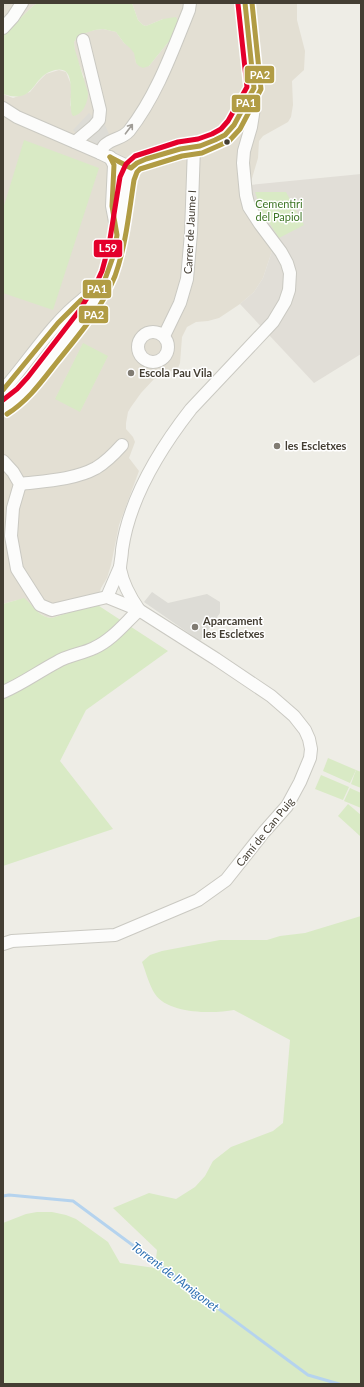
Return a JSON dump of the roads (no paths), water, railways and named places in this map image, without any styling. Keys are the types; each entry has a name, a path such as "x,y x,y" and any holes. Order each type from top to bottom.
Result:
{"street":[{"path":"3,28 14,17 22,3"},
{"path":"117,235 112,206 114,165 105,155 105,145 120,139 128,132 153,94 164,72 189,10 190,3"},
{"path":"3,461 13,472 20,484 13,508 12,536 17,569 40,605 52,610 106,597 120,567 124,534 135,503 151,469 180,423 191,409 273,322 285,302 289,290 290,273 287,262 249,207 246,196 243,157 253,117 254,88 245,3"},
{"path":"75,142 99,120 100,110 83,40"},
{"path":"3,408 15,401 20,396 44,367 104,285 114,254 127,178 131,168 137,162 200,146 225,135 234,125 254,88"},
{"path":"3,108 17,117 105,155 131,168"},
{"name":"Carrer de Jaume I","path":"164,336 180,303 187,279 191,233 194,147"},
{"path":"3,390 58,323 81,300 104,285"},
{"path":"20,484 72,476 96,468 111,458 122,445"},
{"path":"3,692 26,681 58,661 87,652 99,646 118,631 139,610 125,587 120,567"},
{"name":"Camí de Can Puig","path":"3,944 16,941 115,934 198,900 226,880 264,832 287,806 293,798 310,758 311,749 309,739 300,722 284,706 243,676 139,610 106,597"}],"waterway":[{"name":"Torrent de l'Amigonet","path":"3,1196 9,1195 73,1201 308,1375 339,1384"}],"place":[{"name":"Escola Pau Vila","path":"131,373"},
{"name":"les Escletxes","path":"277,446"},
{"name":"Aparcament les Escletxes","path":"195,627"}],"park label":[{"name":"Cementiri del Papiol","path":"279,210"}]}
